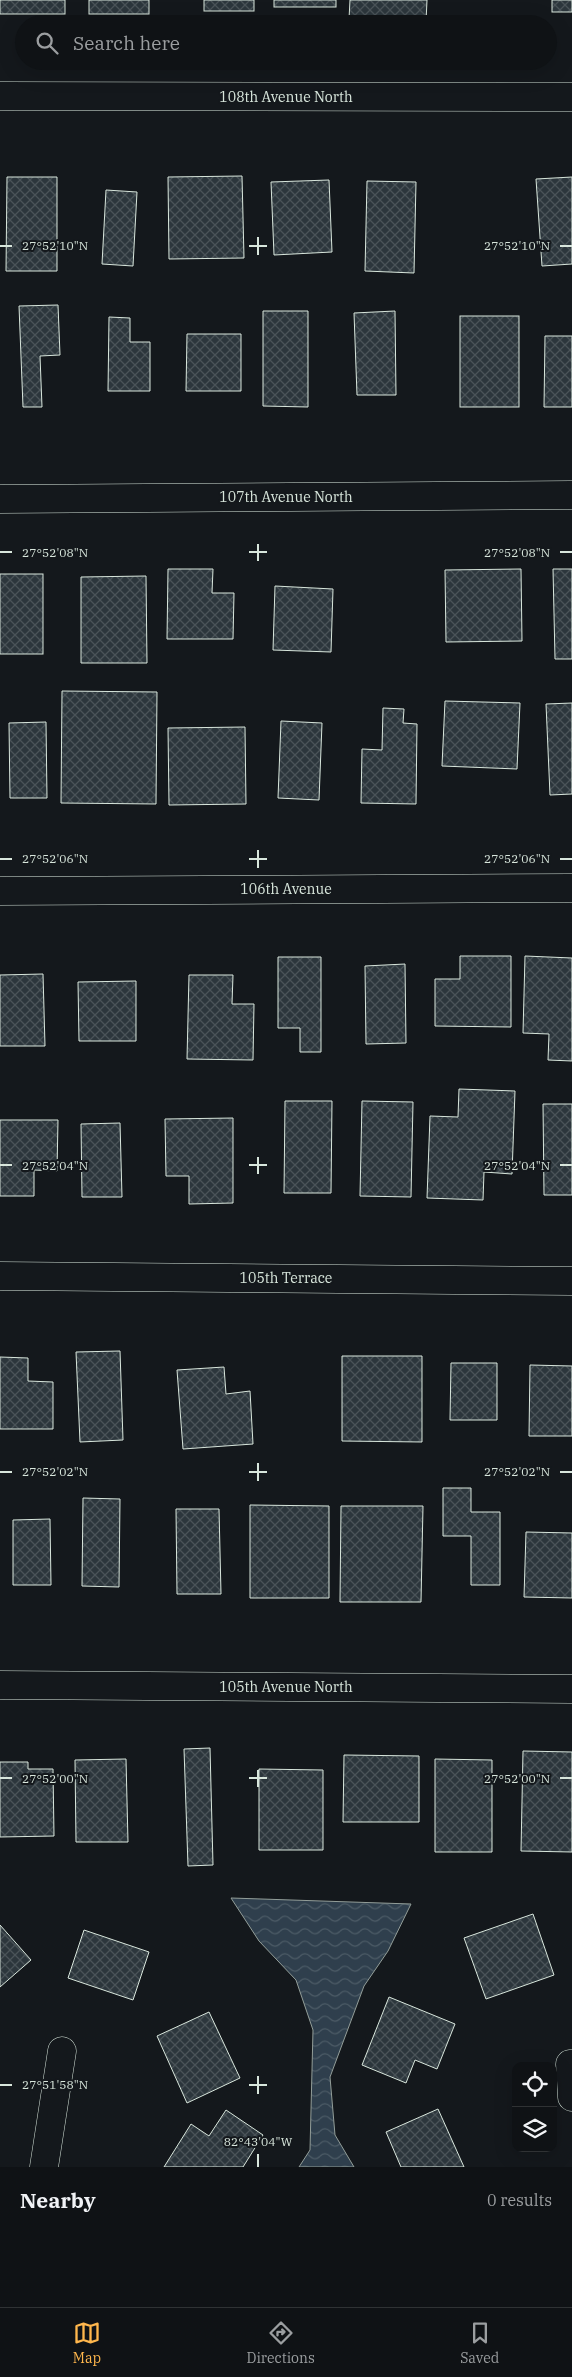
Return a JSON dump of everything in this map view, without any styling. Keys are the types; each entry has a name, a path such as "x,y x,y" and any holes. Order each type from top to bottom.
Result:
{"street":[{"name":"108th Avenue North","path":"0,96 572,98"},
{"name":"107th Avenue North","path":"0,498 572,495"},
{"name":"106th Avenue","path":"0,891 572,888"},
{"name":"105th Terrace","path":"0,1276 572,1280"},
{"name":"105th Avenue North","path":"0,1685 572,1689"},
{"path":"44,2167 62,2051"},
{"path":"570,2064 572,2097"}],"water":[{"path":"231,1898 411,1904 388,1951 364,1986 330,2077 335,2135 354,2167 299,2167 310,2150 313,2030 296,1980 259,1941"}],"building":[{"path":"0,0 65,0 65,14 0,14"},
{"path":"89,0 149,0 149,14 89,14"},
{"path":"204,0 254,0 254,11 204,11"},
{"path":"274,0 336,0 336,7 274,7"},
{"path":"350,0 427,0 426,15 349,15"},
{"path":"552,0 572,0 572,12 552,12"},
{"path":"242,176 244,258 169,259 168,177"},
{"path":"7,177 57,177 57,271 6,271"},
{"path":"572,177 572,264 542,266 536,179"},
{"path":"329,180 332,252 274,255 271,182"},
{"path":"367,181 416,182 414,273 365,271"},
{"path":"106,190 137,192 133,266 102,264"},
{"path":"58,305 60,355 40,356 42,407 23,407 19,306"},
{"path":"263,311 308,311 308,407 263,406"},
{"path":"395,311 396,395 357,395 354,313"},
{"path":"460,316 519,316 519,407 460,407"},
{"path":"109,317 130,318 130,342 150,342 150,391 108,391"},
{"path":"187,334 241,334 241,391 186,391"},
{"path":"545,336 572,336 572,407 544,407"},
{"path":"168,569 213,569 212,593 234,593 233,639 167,639"},
{"path":"521,569 522,641 446,642 445,570"},
{"path":"553,569 572,569 572,659 555,659"},
{"path":"0,574 43,574 43,654 0,654"},
{"path":"146,576 147,663 81,663 81,577"},
{"path":"275,586 333,589 331,652 273,650"},
{"path":"62,691 157,692 156,804 61,803"},
{"path":"445,701 520,703 517,769 442,766"},
{"path":"572,703 572,794 550,795 546,704"},
{"path":"383,708 404,709 403,723 417,724 416,804 361,803 362,749 382,750"},
{"path":"281,721 322,723 319,800 278,798"},
{"path":"46,722 47,798 10,798 9,723"},
{"path":"245,727 246,804 169,805 168,728"},
{"path":"460,956 511,956 511,1027 435,1026 435,979 460,979"},
{"path":"525,956 572,958 572,1061 548,1060 549,1034 523,1033"},
{"path":"278,957 321,957 321,1052 300,1052 300,1028 278,1028"},
{"path":"405,964 406,1043 366,1044 365,966"},
{"path":"43,974 45,1046 0,1046 0,975"},
{"path":"189,975 233,975 232,1004 254,1004 253,1060 187,1059"},
{"path":"136,981 136,1041 79,1041 78,982"},
{"path":"459,1089 515,1091 512,1174 484,1172 483,1200 427,1198 430,1116 458,1117"},
{"path":"285,1101 332,1101 331,1193 284,1193"},
{"path":"362,1101 413,1102 411,1197 360,1196"},
{"path":"543,1104 572,1104 572,1195 544,1195"},
{"path":"233,1118 233,1203 189,1204 189,1176 166,1176 165,1119"},
{"path":"0,1120 58,1120 57,1171 34,1170 34,1196 0,1196"},
{"path":"120,1123 122,1197 82,1197 81,1124"},
{"path":"120,1351 123,1440 80,1442 76,1352"},
{"path":"342,1356 422,1356 422,1442 342,1441"},
{"path":"0,1357 28,1358 28,1381 53,1382 53,1429 0,1429"},
{"path":"451,1363 497,1363 497,1420 450,1420"},
{"path":"530,1365 572,1366 572,1436 529,1436"},
{"path":"224,1367 226,1394 250,1391 253,1444 183,1449 177,1370"},
{"path":"443,1488 471,1488 471,1512 500,1512 500,1585 471,1585 471,1536 443,1536"},
{"path":"83,1498 120,1499 119,1587 82,1586"},
{"path":"250,1505 329,1506 329,1598 250,1598"},
{"path":"341,1506 423,1506 421,1602 340,1602"},
{"path":"176,1509 219,1509 221,1594 177,1594"},
{"path":"50,1519 51,1585 13,1585 13,1520"},
{"path":"526,1532 572,1533 572,1598 524,1597"},
{"path":"210,1748 213,1865 188,1866 184,1749"},
{"path":"523,1751 572,1752 572,1852 521,1851"},
{"path":"344,1755 419,1756 419,1822 343,1822"},
{"path":"126,1759 128,1842 76,1842 75,1760"},
{"path":"435,1759 492,1760 492,1852 435,1852"},
{"path":"0,1762 28,1762 28,1769 53,1769 54,1836 0,1837"},
{"path":"259,1769 323,1770 323,1850 259,1850"},
{"path":"533,1914 554,1975 486,1999 464,1938"},
{"path":"0,1925 31,1960 0,1987"},
{"path":"84,1930 149,1952 133,2000 68,1978"},
{"path":"389,1997 455,2024 437,2069 415,2060 406,2083 362,2065"},
{"path":"209,2012 240,2078 187,2103 157,2036"},
{"path":"438,2109 464,2167 401,2167 386,2132"},
{"path":"226,2110 263,2135 243,2167 164,2167 191,2124 209,2136"}]}
